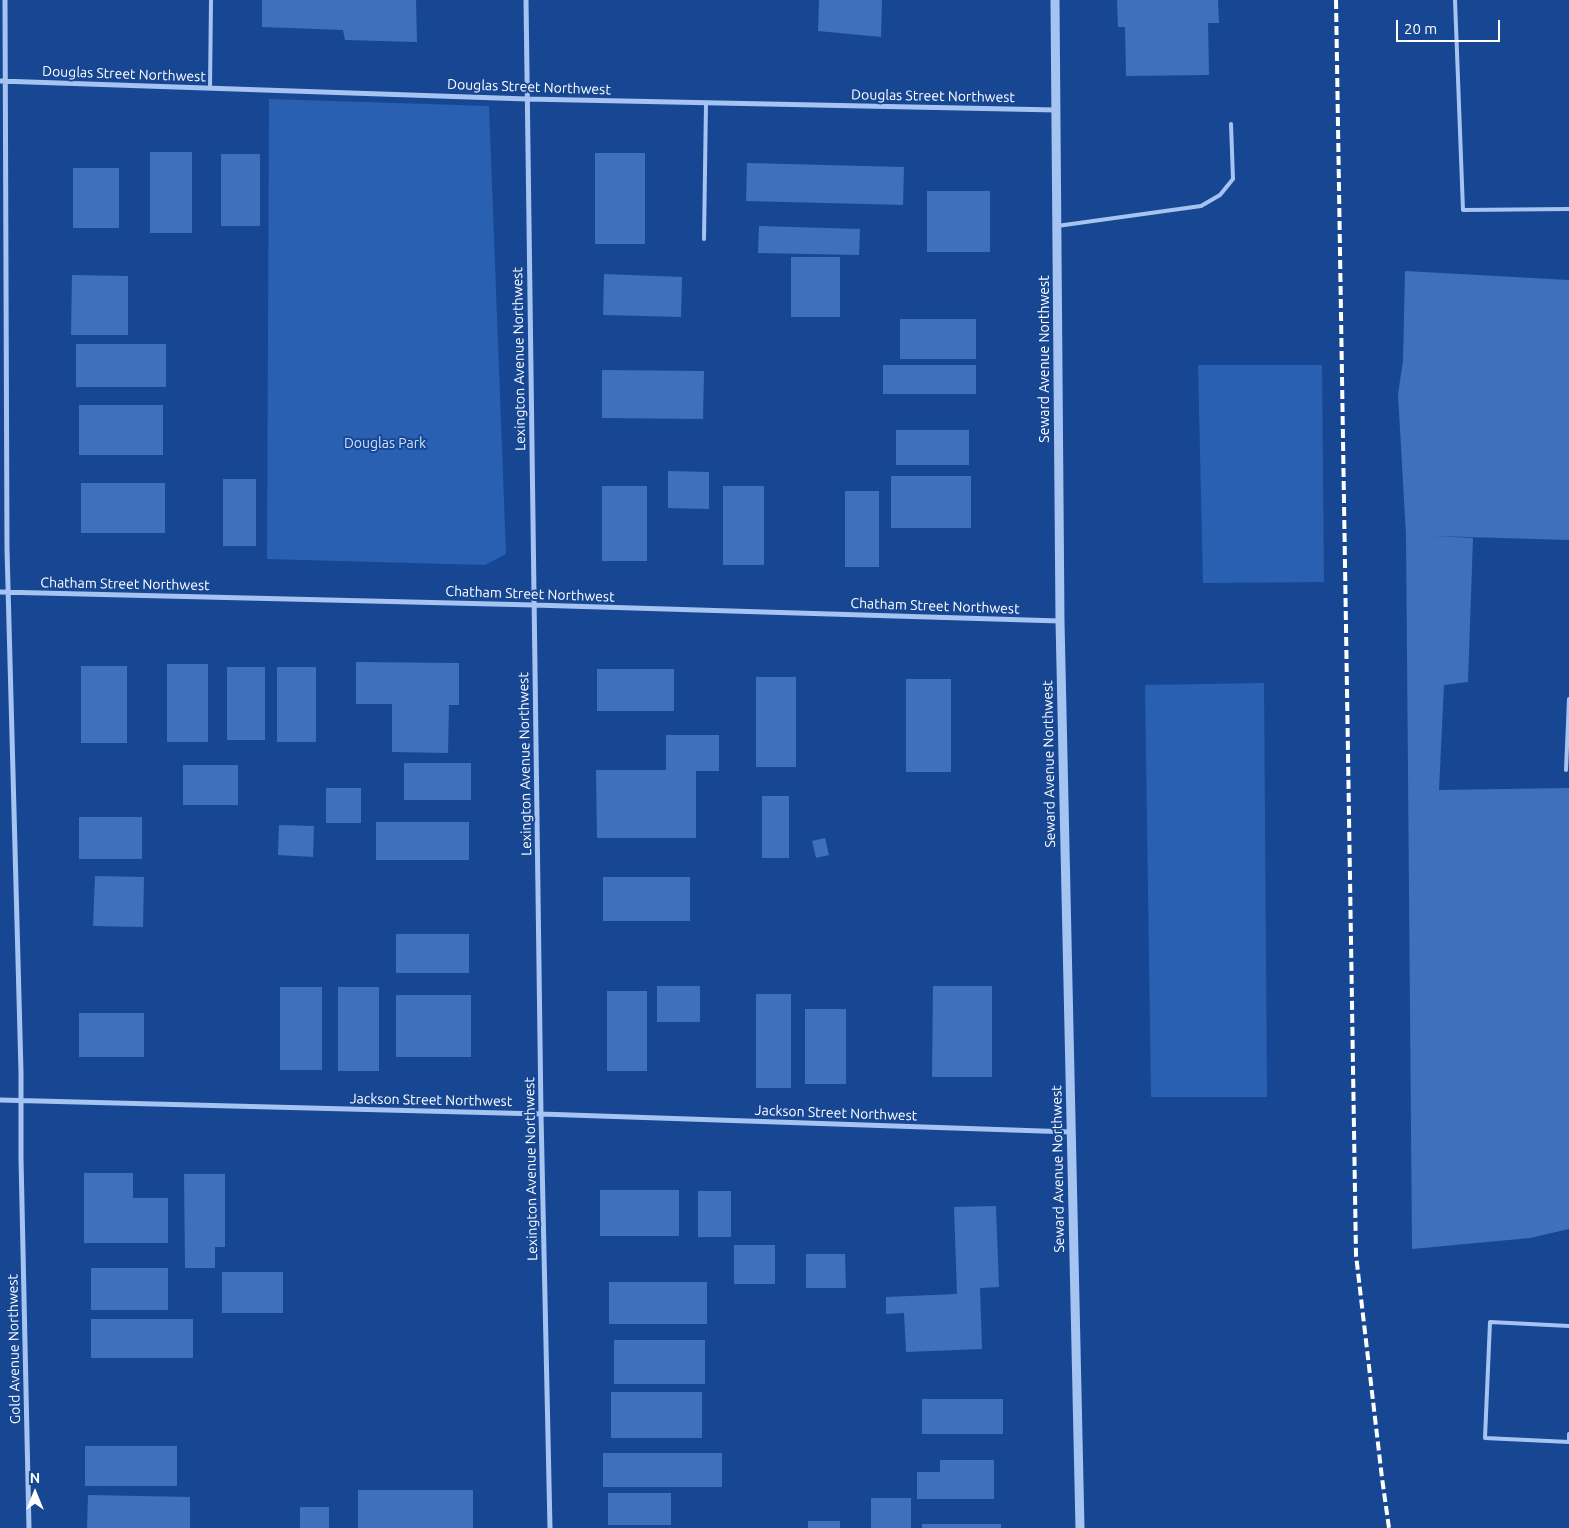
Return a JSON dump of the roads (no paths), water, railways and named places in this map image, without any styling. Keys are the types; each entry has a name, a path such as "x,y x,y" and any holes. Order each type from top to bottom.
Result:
{"street":[{"name":"Gold Avenue Northwest","path":"5,0 2,81 8,592 22,1072 29,1528"},
{"name":"Lexington Avenue Northwest","path":"526,0 541,1114 550,1528"},
{"name":"Seward Avenue Northwest","path":"1056,0 1060,621 1080,1528"},
{"name":"Douglas Street Northwest","path":"2,81 527,99 1057,110"},
{"name":"Chatham Street Northwest","path":"0,592 534,605 1060,621"},
{"name":"Jackson Street Northwest","path":"0,1100 541,1114 1071,1132"}],"lane":[{"path":"210,88 211,0"},
{"path":"1455,0 1463,210 1569,209"},
{"path":"704,239 706,103"},
{"path":"1057,226 1201,206 1220,195 1233,179 1231,124"},
{"path":"1566,770 1569,699"},
{"path":"1569,1326 1490,1322 1485,1438 1569,1442 1569,1434"}],"railway":[{"path":"1336,0 1356,1255 1389,1528"}],"park label":[{"name":"Douglas Park","path":"385,443"}]}
